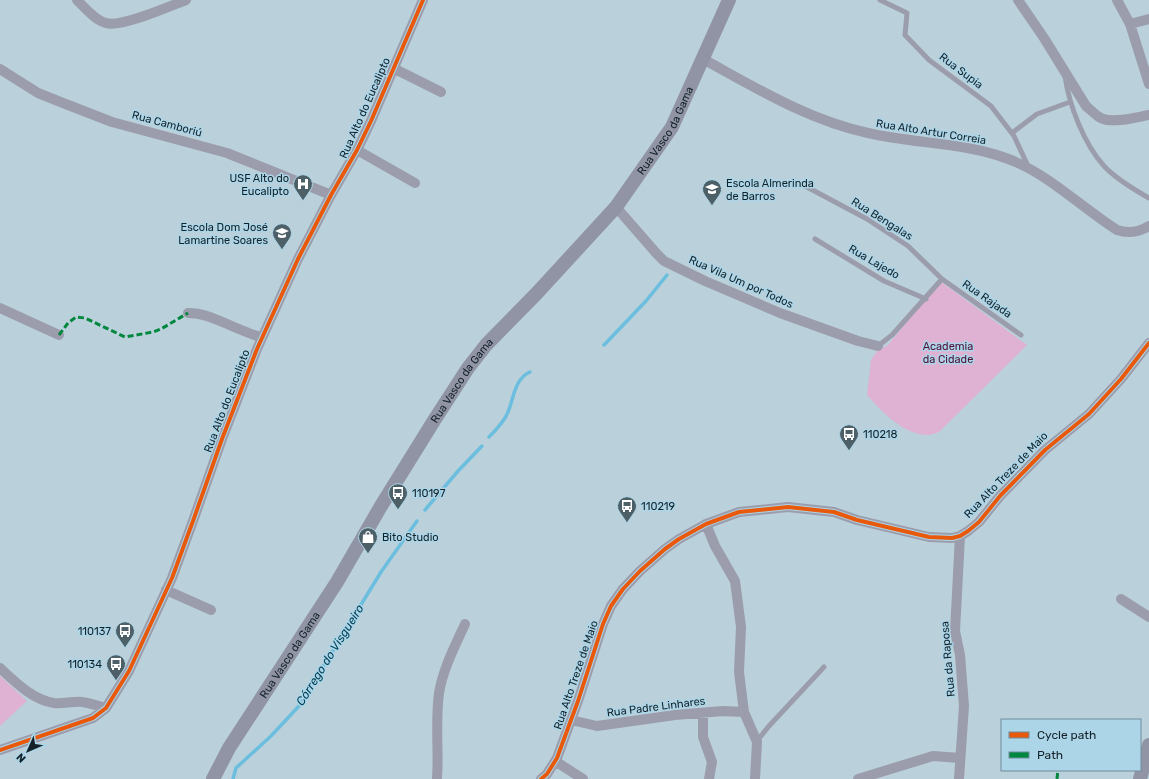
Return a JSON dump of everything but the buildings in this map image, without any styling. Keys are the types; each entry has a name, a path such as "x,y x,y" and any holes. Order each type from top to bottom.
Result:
{"main road":[{"name":"Rua Vasco da Gama","path":"213,779 229,748 337,582 381,506 468,368 486,346 616,207 672,126 729,0"},
{"path":"1140,779 1149,745"}],"street":[{"path":"77,0 106,24 126,21 161,4 186,0"},
{"name":"Rua Alto do Eucalipto","path":"0,750 93,718 106,708 129,671 166,590 193,521 222,439 262,338 298,259 330,195 357,150 371,121 423,0"},
{"path":"1018,0 1064,69 1086,106 1099,117 1108,121 1149,115"},
{"path":"1117,0 1130,24 1149,84"},
{"path":"1130,24 1149,19"},
{"name":"Rua Alto Artur Correia","path":"703,59 769,96 824,121 868,134 983,152 1012,160 1068,194 1117,230 1126,233 1134,232 1149,226"},
{"path":"393,68 441,92"},
{"name":"Rua Camboriú","path":"0,69 38,92 63,103 119,124 227,153 330,195"},
{"path":"357,150 415,183"},
{"name":"Rua Vila Um por Todos","path":"616,207 664,261 705,281 780,313 858,341 878,346"},
{"path":"0,308 59,335"},
{"path":"188,313 198,313 214,318 262,338"},
{"name":"Rua Alto Treze de Maio","path":"541,779 547,774 555,761 571,720 603,624 611,606 623,589 640,571 665,549 679,539 706,524 739,512 788,507 834,512 857,520 929,537 952,538 960,536 979,522 1000,496 1045,450 1089,414 1121,379 1149,343"},
{"path":"706,524 735,581 741,627 739,672 744,712 757,742 755,779"},
{"name":"Rua da Raposa","path":"959,779 964,706 960,655 955,631 960,536"},
{"path":"166,590 211,610"},
{"path":"1121,599 1149,617"},
{"path":"436,779 438,757 436,724 439,692 448,661 466,624"},
{"path":"0,668 34,696 47,701 55,703 82,702 106,708"},
{"name":"Rua Padre Linhares","path":"571,720 597,726 723,711 744,712"},
{"path":"703,713 703,737 712,762 709,779"},
{"path":"858,779 932,756 960,758"},
{"path":"555,761 583,779"}],"lane":[{"name":"Rua Supia","path":"880,0 907,13 905,35 929,60 991,106 1012,133 1030,170"},
{"path":"1064,69 1070,102 1084,133 1104,165 1123,182 1149,198"},
{"path":"1012,133 1037,114 1070,102"},
{"name":"Rua Bengalas","path":"805,186 868,219 908,246 942,279"},
{"name":"Rua Lajedo","path":"816,238 884,281 926,299"},
{"path":"878,346 892,335 926,299 942,279"},
{"name":"Rua Rajada","path":"942,279 1021,335"},
{"path":"757,742 769,726 824,667"}],"green space":[{"name":"Academia da Cidade","path":"940,281 1027,345 939,432 927,435 918,434 901,426 886,415 867,395 871,360 877,351 888,345"},
{"path":"0,676 27,701 0,726"}],"waterway":[{"name":"Córrego do Visgueiro","path":"604,345 646,301 667,275"},
{"name":"Córrego do Visgueiro","path":"489,437 505,418 520,381 530,372"},
{"name":"Córrego do Visgueiro","path":"425,510 458,471 482,446"},
{"name":"Córrego do Visgueiro","path":"233,779 236,768 271,736 299,706 381,572 417,521"}],"marked path":[{"path":"59,335 68,323 76,317 85,318 125,337 161,329 188,313"},
{"path":"1057,779 1058,771"}],"cycle path":[{"path":"0,750 93,718 106,708 129,671 172,578 222,439 257,349 298,259 371,121 423,0"},
{"path":"541,779 547,774 557,758 578,701 603,624 611,606 623,589 640,571 665,549 679,539 706,524 739,512 788,507 834,512 857,520 929,537 952,538 960,536 979,522 1000,496 1045,450 1089,414 1121,379 1149,343"}],"place":[{"name":"USF Alto do Eucalipto","path":"303,201"},
{"name":"Escola Almerinda de Barros","path":"712,206"},
{"name":"Escola Dom José Lamartine Soares","path":"282,250"},
{"name":"110218","path":"849,451"},
{"name":"110197","path":"398,510"},
{"name":"110219","path":"627,523"},
{"name":"Bito Studio","path":"368,554"},
{"name":"110137","path":"125,648"},
{"name":"110134","path":"116,681"}]}
